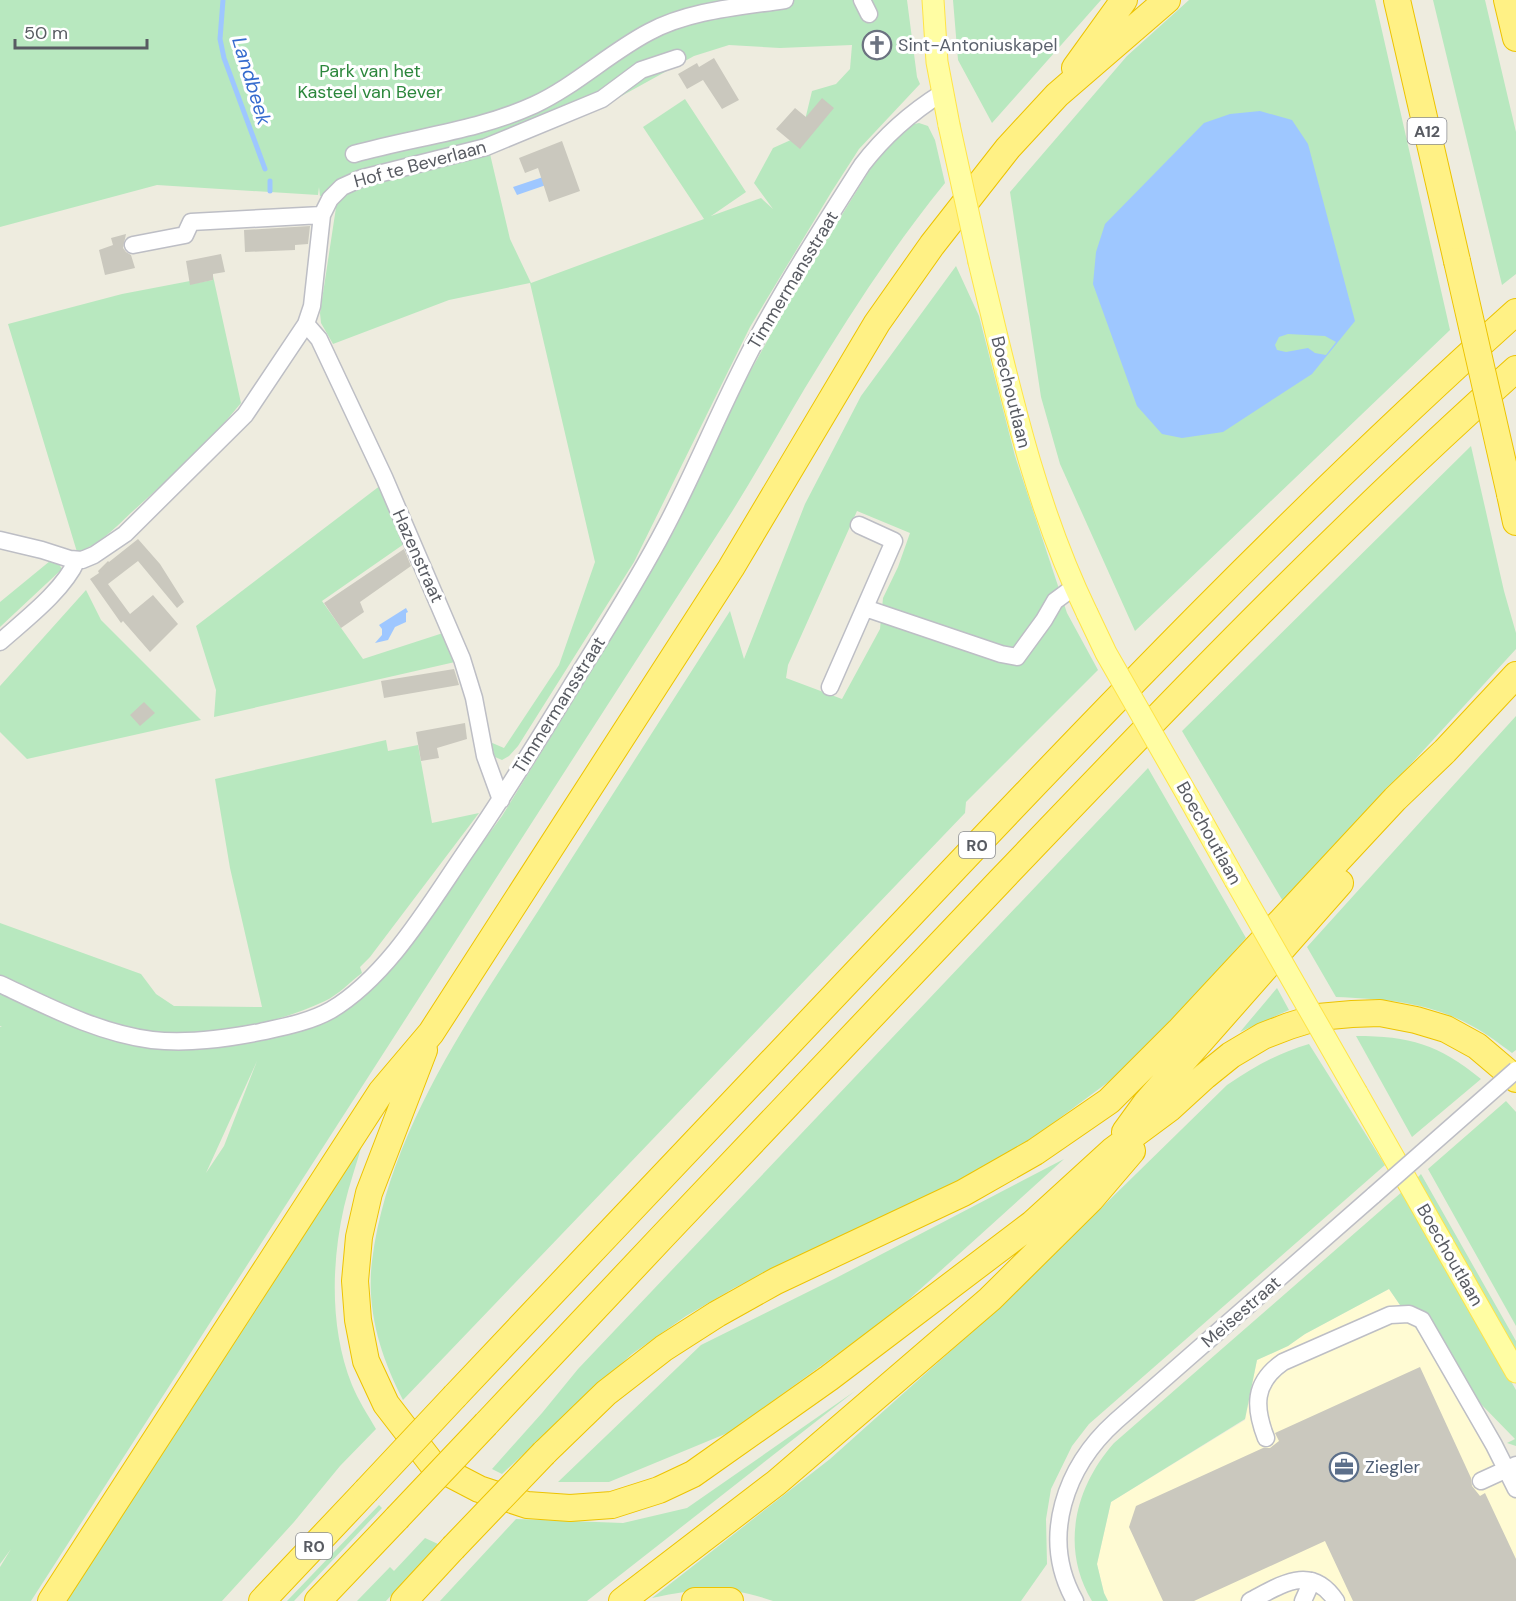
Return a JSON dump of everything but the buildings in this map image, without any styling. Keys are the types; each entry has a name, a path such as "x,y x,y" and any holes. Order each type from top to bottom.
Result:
{"highway":[{"path":"1057,95 1124,0"},
{"path":"51,1601 381,1092 431,1033 731,567 877,322 932,245 1008,148 1057,95 1167,0"},
{"name":"A12","path":"1397,0 1516,522"},
{"path":"1507,0 1516,38"},
{"name":"R0","path":"262,1601 987,833 1107,709 1318,496 1440,380 1516,312"},
{"name":"R0","path":"318,1601 925,959 1196,677 1338,535 1454,424 1516,369"},
{"path":"404,1601 544,1453 606,1393 664,1348 717,1314 776,1281 963,1194 1035,1152 1109,1101 1179,1031 1395,799 1445,751 1516,675"},
{"path":"1112,1150 1146,1103 1405,810 1445,751"},
{"path":"622,1601 777,1483 990,1299 1091,1199 1170,1108 1204,1076 1231,1055 1263,1036 1318,1017 1380,1013 1446,1029 1477,1046 1516,1079"},
{"path":"431,1033 369,1194 358,1237 355,1281 358,1320 366,1361 386,1404 433,1465 479,1489 527,1505 570,1508 612,1504 658,1490 693,1474 829,1378 1032,1224 1112,1150 1170,1108"},
{"path":"694,1601 730,1601"}],"main road":[{"path":"933,0 936,51 942,93"},
{"name":"Boechoutlaan","path":"942,93 1020,433 1048,523 1074,587 1112,663 1516,1372"}],"street":[{"path":"354,154 486,123 534,105 566,87 649,32 681,18 785,0"},
{"name":"Hof te Beverlaan","path":"77,560 94,555 124,534 244,415 306,324 312,306 322,215 337,191 354,180 486,147 602,99 641,70 677,58"},
{"name":"Timmermansstraat","path":"0,984 67,1016 105,1029 151,1040 190,1041 228,1038 319,1016 333,1009 366,984 398,947 501,800 618,611 664,531 760,332 852,180 891,130 917,108 942,93"},
{"path":"133,245 185,234 191,222 322,215"},
{"name":"Hazenstraat","path":"306,324 319,339 384,477 449,627 469,682 485,756 501,800"},
{"path":"830,687 894,542 860,525"},
{"path":"0,540 77,560 71,573 32,614 0,642"},
{"path":"865,608 990,651 1017,657 1055,601 1074,587"},
{"name":"Meisestraat","path":"1075,1601 1064,1571 1059,1527 1066,1493 1085,1454 1111,1426 1516,1070"},
{"path":"1266,1438 1258,1413 1258,1402 1262,1384 1274,1368 1282,1362 1390,1315 1409,1314 1422,1320 1494,1445 1511,1467 1516,1489"},
{"path":"1481,1481 1511,1467"},
{"path":"1250,1601 1284,1583 1295,1580 1312,1581 1329,1591 1336,1601"},
{"path":"1303,1601 1312,1581"}],"shaded area":[{"name":"Ziegler","path":"1389,1289 1498,1450 1516,1488 1516,1601 1300,1601 1295,1598 1294,1601 1108,1601 1097,1564 1111,1502 1245,1420 1257,1360 1288,1346 1305,1334"}],"green space":[{"name":"Park van het Kasteel van Bever","path":"0,0 907,0 917,77 920,84 859,149 832,191 750,327 634,562 518,746 502,760 495,757 490,742 504,748 559,665 595,562 530,283 449,300 333,344 321,323 320,313 337,201 342,193 320,196 319,187 318,195 157,185 0,227","holes":["729,45 780,48 852,45 850,69 836,84 812,91 805,120 793,139 773,148 754,183 773,209 761,198 711,216 746,192 685,99 643,127 704,219 531,283 510,239 490,154 417,173 616,99 694,56"]},
{"path":"953,0 1101,0 992,123 958,60"},
{"path":"1189,0 1375,0 1450,330 1135,631 1060,464 1041,397 1010,192 1127,56"},
{"path":"1433,0 1485,0 1516,132 1516,274 1502,285"},
{"path":"919,123 928,126 935,140 945,183 907,232 854,309 733,510 31,1601 0,1601 0,1567 11,1549 0,1564 0,1027 2,1027 0,1026 0,993 53,1017 130,1043 336,1015 351,1007 383,978 502,816 674,531 745,381 796,289 874,163 891,141 910,125","holes":["257,1061 224,1146 206,1173"]},
{"path":"956,266 979,316 1015,456 1067,613 1098,670 966,802 965,813 403,1400 388,1367 377,1333 373,1316 371,1280 381,1211 416,1116 439,1071 492,982 730,611 744,659 805,504 861,396","holes":["857,511 910,533 898,567 883,598 880,629 842,699 786,678 788,665"]},
{"path":"213,276 241,403 189,459 114,529 92,545 77,552 8,324 122,294 190,281 191,284 213,280"},
{"path":"1471,446 1504,591 1516,633 1516,649 1284,903 1182,731"},
{"path":"381,485 404,544 322,601 363,659 443,633 455,662 214,717 216,690 196,626"},
{"path":"50,561 57,561 62,569 0,627 0,602"},
{"path":"86,590 101,620 201,720 27,759 0,732 0,686"},
{"path":"1516,716 1516,1050 1512,1053 1479,1030 1441,1012 1407,1003 1336,997 1307,947"},
{"path":"386,740 388,751 418,745 432,823 479,813 360,967 362,973 330,998 300,1011 246,1027 219,1032 163,1033 110,1024 68,1008 0,975 0,923 141,974 156,994 174,1006 262,1007 230,868 215,779"},
{"path":"1148,768 1246,938 1178,1015 1111,1080 1026,1143 953,1183 734,1288 686,1316 632,1354 502,1474 492,1469 578,1369"},
{"path":"1277,988 1289,1010 1240,1032"},
{"path":"1356,1036 1392,1038 1423,1044 1451,1058 1481,1079 1412,1137"},
{"path":"1309,1044 1385,1165 1089,1424 1072,1446 1051,1489 1046,1519 1047,1564 1021,1601 773,1601 727,1590 699,1590 652,1598 830,1459 1001,1306 1227,1085 1266,1061"},
{"path":"1506,1101 1516,1112 1516,1326 1428,1169"},
{"path":"363,1141 340,1229 335,1274 336,1320 345,1364 354,1391 376,1429 340,1466 294,1522 222,1601 65,1601 256,1310"},
{"path":"1064,1159 895,1312 730,1432 609,1482 558,1482 701,1345 836,1278"},
{"path":"1421,1174 1516,1341 1516,1354 1416,1179"},
{"path":"1403,1191 1516,1390 1516,1446 1507,1443 1515,1439 1437,1359 1389,1289 1305,1334 1288,1346 1257,1360 1245,1419 1111,1502 1097,1564 1108,1601 1092,1601 1082,1581 1076,1560 1076,1519 1081,1498 1101,1460 1114,1443"},
{"path":"855,1391 587,1601 440,1601 516,1519 623,1523 687,1508"},
{"path":"379,1505 382,1508 294,1601 287,1601"},
{"path":"425,1538 438,1544 386,1601 357,1601 390,1567 394,1571"}],"water":[{"path":"1260,111 1292,120 1308,144 1355,321 1312,374 1223,432 1182,438 1162,434 1137,406 1093,284 1096,252 1105,224 1204,123 1230,114","holes":["1288,334 1325,336 1336,342 1326,355 1315,353 1308,348 1286,352 1277,350 1275,345 1279,337"]},
{"path":"543,177 546,185 517,195 513,187"},
{"path":"406,608 408,612 406,622 395,627 388,640 375,643 382,635 379,625"}],"waterway":[{"name":"Landbeek","path":"223,0 220,39 224,58 265,169"},
{"path":"270,181 270,191"}],"place":[{"name":"Sint-Antoniuskapel","path":"877,45"},
{"name":"Ziegler","path":"1344,1467"}]}
